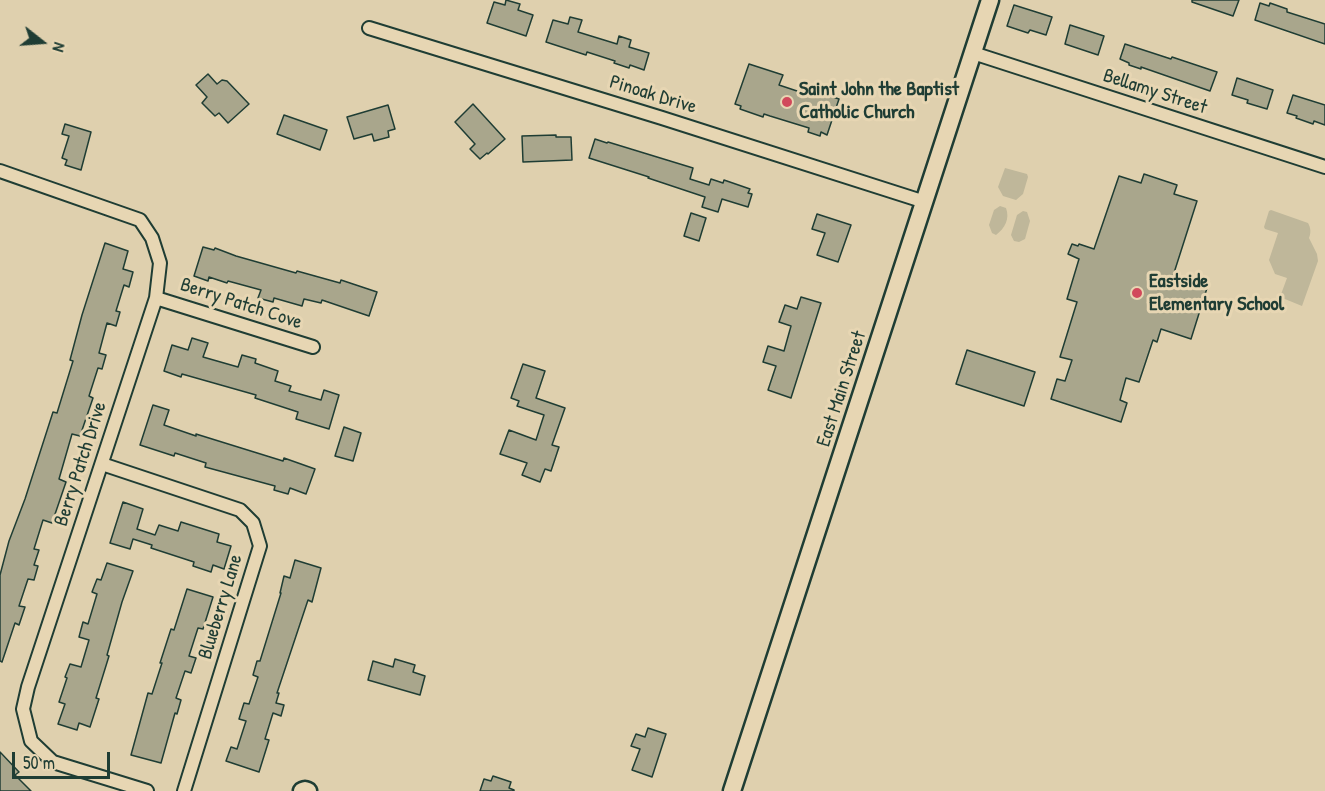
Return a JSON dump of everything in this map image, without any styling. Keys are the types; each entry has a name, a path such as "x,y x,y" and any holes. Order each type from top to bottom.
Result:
{"street":[{"name":"East Main Street","path":"732,791 990,0"},
{"name":"Pinoak Drive","path":"369,28 925,202"},
{"name":"Bellamy Street","path":"973,53 1325,167"},
{"name":"Berry Patch Drive","path":"0,171 140,220 152,238 160,263 156,298 28,687 23,709 31,741 53,762 147,791"},
{"name":"Berry Patch Cove","path":"156,298 313,347"},
{"name":"Blueberry Lane","path":"102,464 240,510 254,523 260,546 183,791"},
{"path":"302,791 308,791"}],"shaded area":[{"path":"1005,168 1027,174 1023,194 1016,200 1003,196 998,187"},
{"path":"1000,206 1006,208 1007,220 996,235 992,233 989,225 994,210"},
{"path":"1271,210 1308,223 1310,227 1309,238 1318,261 1302,306 1280,297 1287,278 1275,274 1269,260 1278,233 1264,227"},
{"path":"1023,211 1027,212 1030,221 1025,239 1019,242 1014,241 1011,235 1017,215"}],"building":[{"path":"506,0 520,4 518,10 533,15 526,36 487,23 494,2 505,5"},
{"path":"1192,0 1239,0 1233,16 1192,2"},
{"path":"1260,3 1269,6 1270,3 1287,9 1287,12 1325,24 1325,44 1255,20"},
{"path":"1014,5 1052,17 1046,35 1030,30 1028,33 1007,26"},
{"path":"570,17 582,20 578,32 617,44 619,36 631,40 629,47 649,53 644,70 630,65 629,68 587,52 586,55 546,42 553,20 568,24"},
{"path":"1070,25 1104,36 1098,55 1065,44"},
{"path":"1125,44 1217,72 1210,91 1129,65 1120,59"},
{"name":"Saint John the Baptist Catholic Church","path":"749,64 783,75 779,85 812,96 814,91 839,99 827,135 821,132 820,136 808,132 809,128 740,109 741,106 735,104"},
{"path":"208,74 217,84 222,80 227,81 249,104 228,123 219,113 215,116 202,103 207,97 196,85"},
{"path":"1237,78 1273,90 1267,109 1247,103 1248,100 1232,95"},
{"path":"1293,95 1325,105 1325,125 1314,121 1313,124 1287,113"},
{"path":"473,104 505,139 480,159 470,149 475,144 455,122"},
{"path":"388,105 395,129 388,131 389,137 374,141 372,134 354,139 347,117"},
{"path":"284,115 327,130 320,150 277,134"},
{"path":"65,124 91,132 81,170 65,165 67,160 62,158 69,136 62,134"},
{"path":"556,135 556,137 571,137 572,160 523,162 522,136"},
{"path":"595,139 693,168 690,179 709,185 711,179 723,183 724,180 750,189 748,193 752,194 748,207 722,199 718,212 702,207 705,197 589,158"},
{"name":"Eastside Elementary School","path":"1144,174 1177,185 1174,194 1197,201 1173,276 1207,288 1191,339 1161,329 1157,342 1153,340 1139,382 1126,378 1120,400 1127,403 1121,422 1051,399 1057,379 1065,381 1072,360 1060,357 1077,302 1067,299 1079,259 1068,254 1072,244 1094,249 1119,176 1141,183"},
{"path":"691,213 706,218 699,241 684,236"},
{"path":"817,214 851,225 838,262 817,255 825,233 812,229"},
{"path":"105,243 128,251 123,269 133,272 129,287 124,285 116,311 120,312 116,326 107,323 99,353 106,355 102,369 98,368 89,396 93,398 80,436 72,434 59,479 66,482 52,523 43,520 34,549 39,550 34,565 38,566 34,580 28,579 19,606 25,607 19,625 15,623 2,662 0,661 0,575 9,541 53,412 57,413 73,361 70,360 82,315"},
{"path":"203,247 214,250 215,248 296,273 297,271 340,283 341,280 377,292 369,316 322,300 321,303 304,299 302,306 274,298 273,302 258,298 261,290 209,277 208,281 194,276"},
{"path":"801,297 821,303 791,398 768,390 776,366 763,362 768,346 784,351 791,326 779,322 785,305 797,309"},
{"path":"192,338 208,343 203,357 238,367 242,355 256,359 255,363 278,371 275,381 291,386 289,391 321,400 324,390 339,395 329,429 296,419 298,412 255,398 256,395 164,371 172,345 188,350"},
{"path":"967,350 1035,372 1024,406 956,384"},
{"path":"523,364 545,371 536,398 565,408 552,445 559,447 551,471 545,469 540,482 522,475 527,463 500,454 509,430 536,440 544,415 517,406 519,401 511,398"},
{"path":"153,405 169,410 164,425 283,461 284,458 315,469 306,494 290,488 288,494 274,490 275,486 205,467 206,463 175,453 174,456 140,445"},
{"path":"344,427 361,433 353,461 335,456"},
{"path":"123,502 143,509 137,529 155,535 159,525 178,531 181,522 219,534 217,542 231,546 224,569 213,565 211,572 193,566 194,562 151,548 152,545 133,539 130,549 110,543"},
{"path":"295,560 321,568 312,602 308,600 277,693 279,693 276,703 284,705 281,716 273,713 265,739 269,740 259,772 226,761 231,747 237,749 246,721 239,719 244,703 249,704 258,677 253,675 257,661 260,661 284,576 290,578"},
{"path":"107,563 133,571 107,655 109,656 96,698 99,699 90,727 79,723 77,730 58,724 65,704 59,702 70,664 81,667 89,640 79,637 83,622 88,624 97,594 92,592 97,579 101,580"},
{"path":"187,589 213,597 203,629 198,628 189,656 196,658 191,673 185,671 176,698 181,700 161,763 131,755 148,693 152,694 171,629 174,630"},
{"path":"395,659 415,665 413,672 425,676 420,695 368,680 373,661 393,667"},
{"path":"648,728 666,734 652,777 632,770 640,749 631,746 636,734 645,737"},
{"path":"0,752 19,772 15,775 31,791 0,791"},
{"path":"493,776 511,782 509,788 514,791 480,791 484,779 491,781"}],"place":[{"name":"Saint John the Baptist Catholic Church","path":"787,102"},
{"name":"Eastside Elementary School","path":"1137,293"}]}
